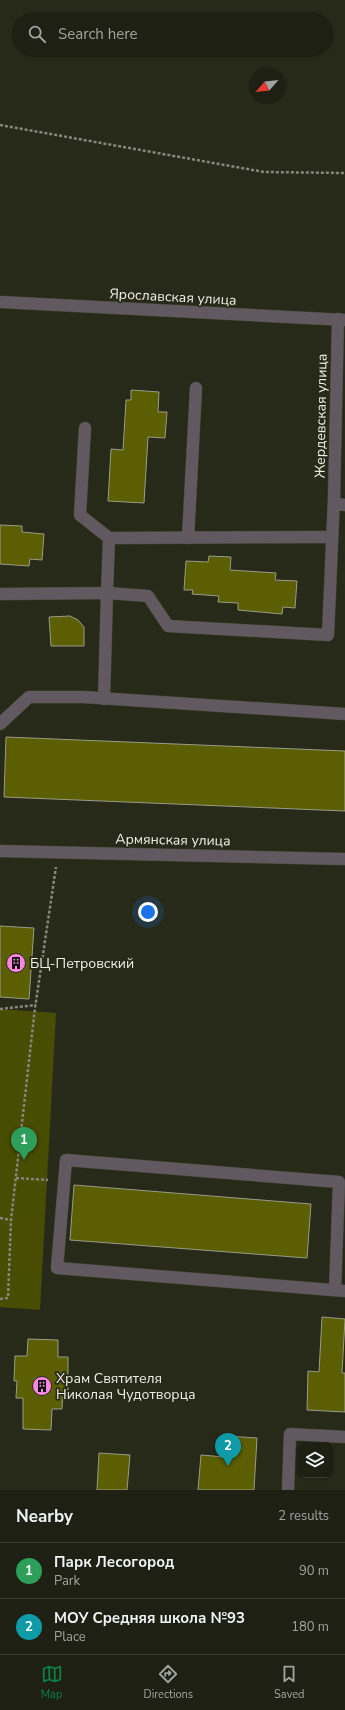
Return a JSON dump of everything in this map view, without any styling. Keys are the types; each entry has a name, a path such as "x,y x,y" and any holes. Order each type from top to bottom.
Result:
{"street":[{"name":"Ярославская улица","path":"0,302 341,319"},
{"name":"Жердевская улица","path":"341,319 334,498 336,504 345,505"},
{"path":"188,538 196,388"},
{"path":"85,428 80,514 109,538 332,537"},
{"path":"0,594 107,593 148,596 168,626 328,636 334,498"},
{"path":"104,699 109,538"},
{"path":"0,724 29,697 83,697 345,714"},
{"name":"Армянская улица","path":"0,851 345,859"},
{"path":"66,1160 339,1182 340,1290 57,1268 64,1182 66,1160"},
{"path":"288,1490 290,1434 345,1436"}],"path":[{"path":"0,126 264,172 345,173"},
{"path":"0,1299 8,1298 11,1220 36,1005 58,853"},
{"path":"0,1009 36,1005"},
{"path":"16,1178 64,1182"},
{"path":"0,1218 11,1220"}],"shaded area":[{"path":"0,1009 56,1013 40,1310 0,1307"}],"building":[{"path":"131,390 159,392 158,412 167,412 165,438 148,437 144,503 108,501 111,449 123,450 126,400 131,400"},
{"path":"0,525 22,526 22,532 44,534 42,560 30,559 29,566 0,564"},
{"path":"209,556 231,557 230,570 276,573 275,580 297,581 295,608 283,607 282,614 238,610 238,603 218,602 219,596 192,594 193,590 184,590 186,561 208,562"},
{"path":"70,616 78,620 84,627 84,646 51,646 49,617"},
{"path":"6,737 345,751 345,811 4,797"},
{"name":"БЦ-Петровский","path":"0,926 34,928 29,999 0,997"},
{"path":"74,1185 311,1204 307,1258 70,1240"},
{"path":"322,1317 345,1319 342,1373 345,1373 345,1412 307,1410 308,1371 319,1372"},
{"name":"Храм Святителя Николая Чудотворца","path":"28,1339 58,1340 58,1357 68,1357 68,1390 63,1390 62,1409 52,1409 51,1430 23,1429 23,1398 16,1398 17,1381 14,1381 15,1356 27,1356"},
{"path":"226,1436 257,1438 254,1490 198,1490 201,1455 225,1457"},
{"path":"99,1453 130,1455 127,1490 97,1490"}],"place":[{"name":"БЦ-Петровский","path":"16,963"},
{"name":"Парк Лесогород","path":"24,1160"},
{"name":"Храм Святителя Николая Чудотворца","path":"42,1386"},
{"name":"МОУ Средняя школа №93","path":"228,1466"}]}
